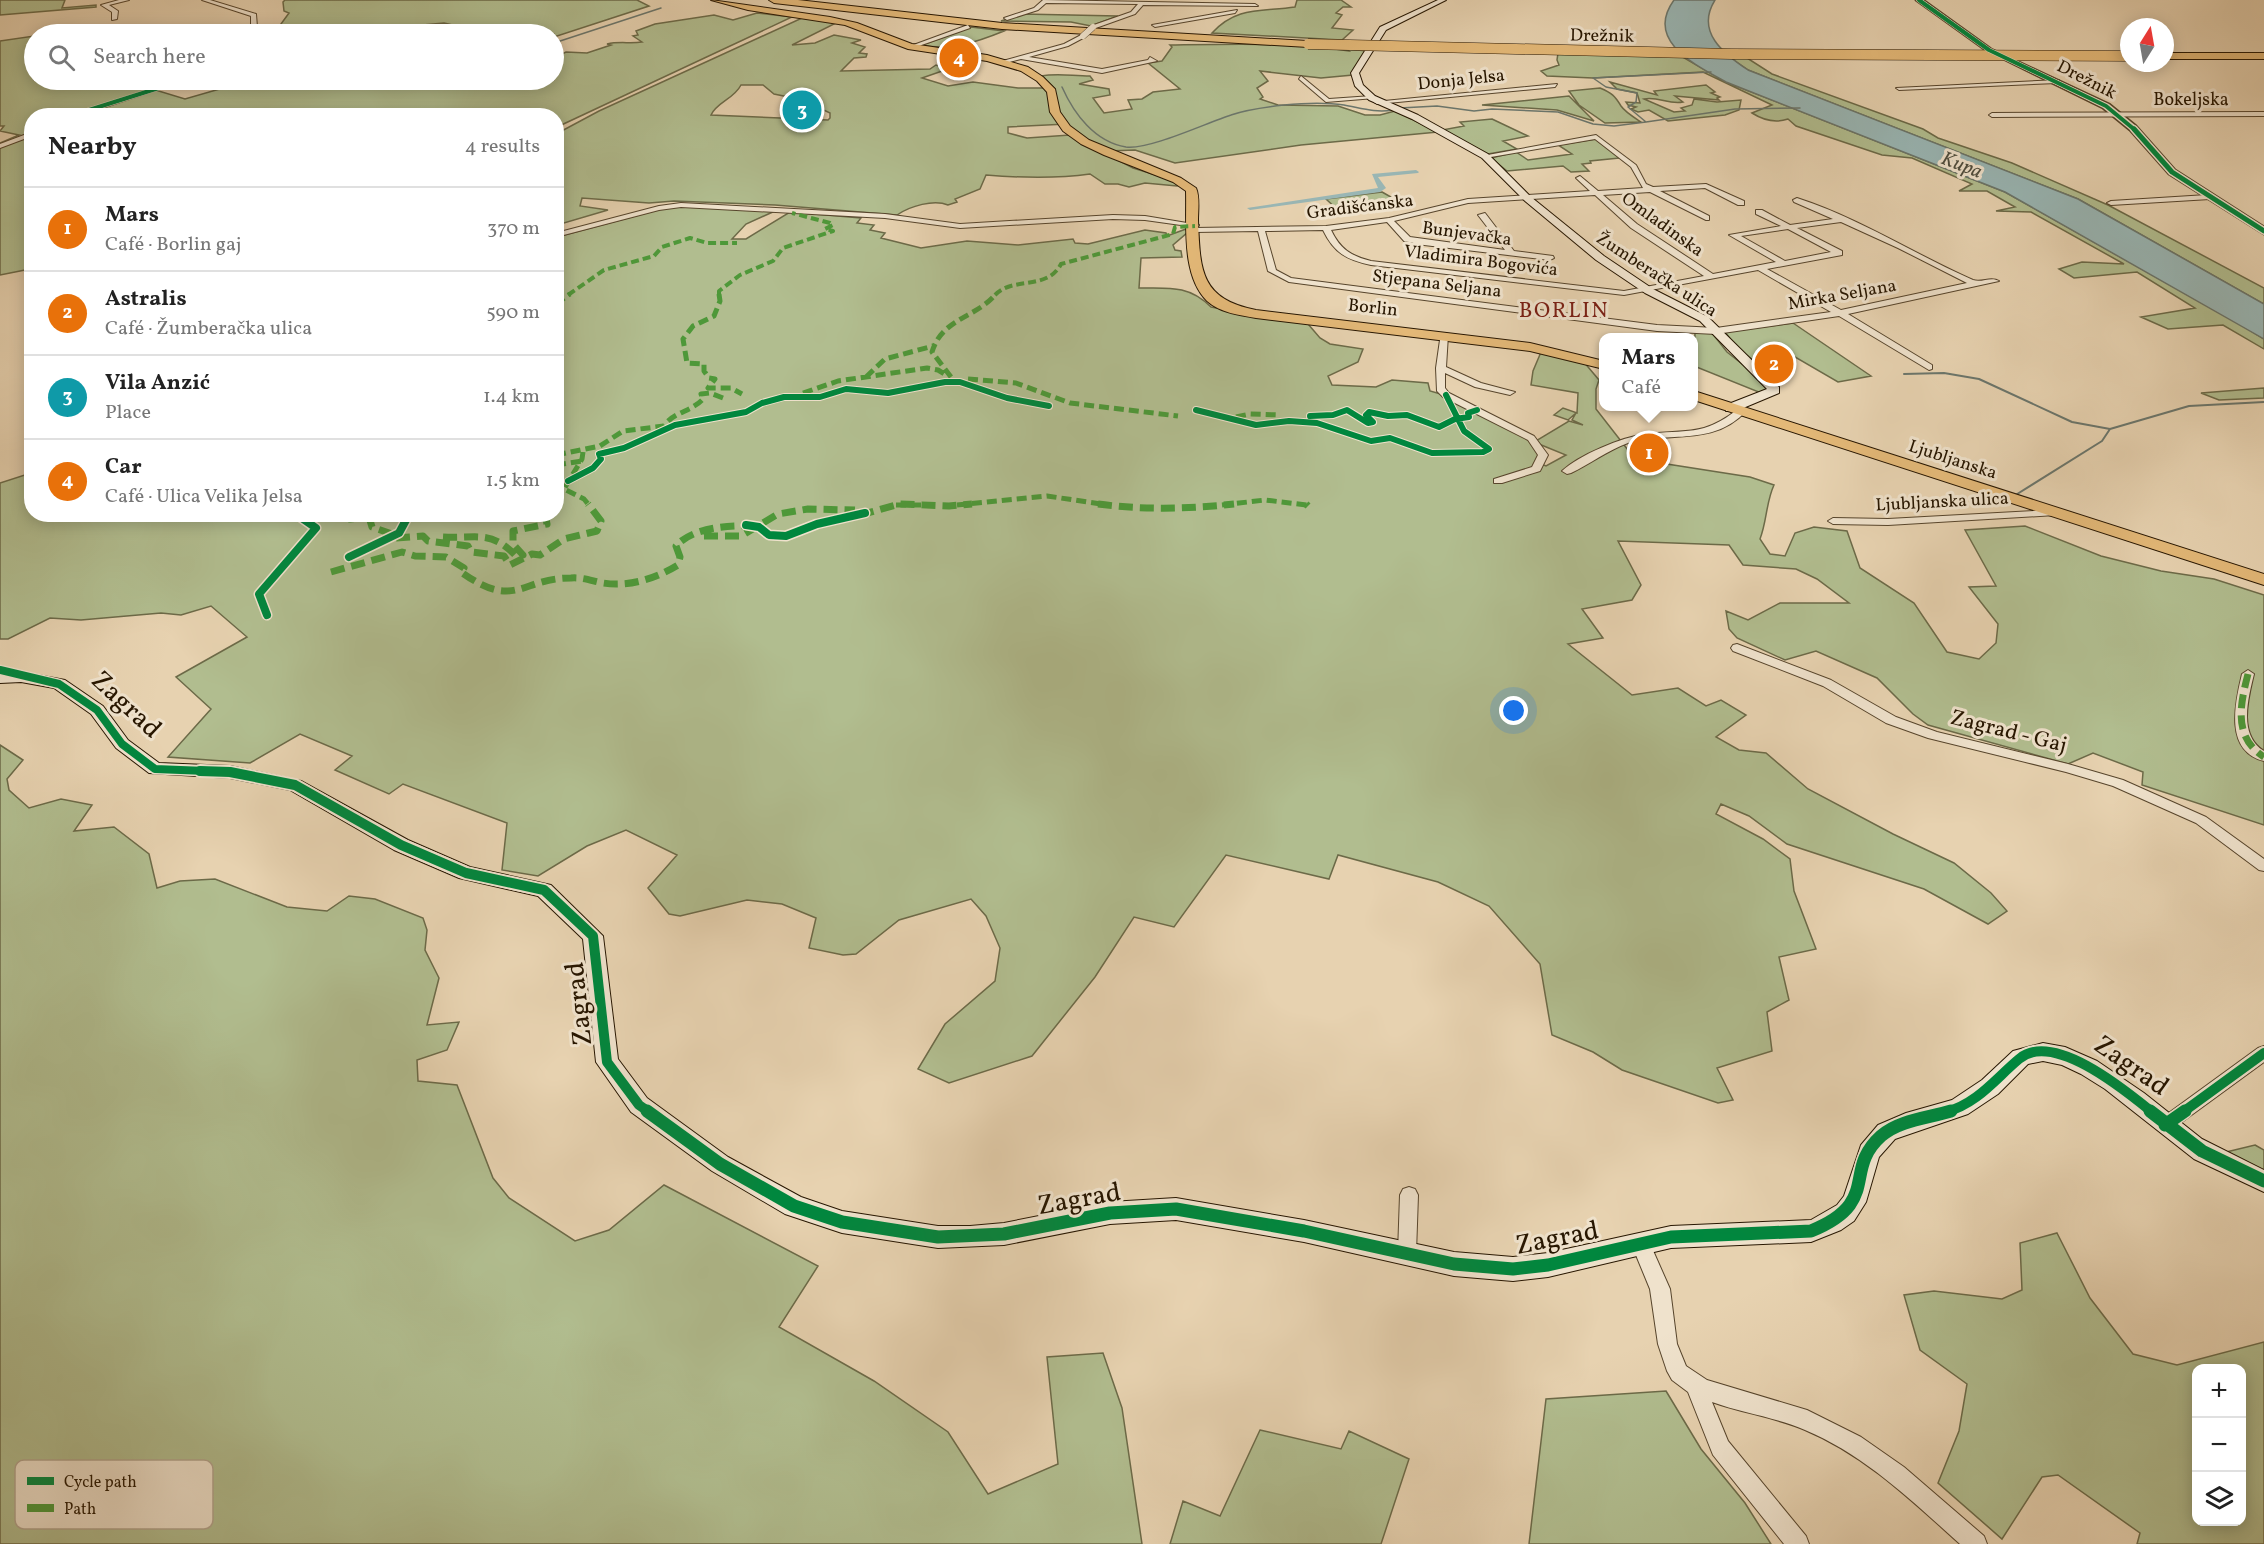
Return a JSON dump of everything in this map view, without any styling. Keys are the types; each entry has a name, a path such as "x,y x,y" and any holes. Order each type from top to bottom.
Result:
{"highway":[{"path":"774,0 1014,27 1308,43"},
{"path":"792,0 1021,25 1308,43"},
{"name":"Drežnik","path":"1308,43 1731,54 2120,55"},
{"path":"2174,55 2264,55"}],"main road":[{"path":"715,0 761,12 847,23 911,47 1002,62"},
{"path":"1374,100 1359,86 1355,75 1383,29 1443,0"},
{"name":"Borlin","path":"1002,62 1045,81 1052,91 1051,102 1054,113 1085,143 1139,167 1182,180 1192,190 1202,285 1212,298 1225,306 1256,314 1444,335 1546,350 1599,364"},
{"name":"Žumberačka ulica","path":"1374,100 1415,117 1485,156 1528,199 1600,258 1649,291 1704,319 1775,390 1736,409"},
{"path":"1698,396 1736,409"},
{"name":"Ljubljanska","path":"1736,409 2264,580"},
{"name":"Zagrad","path":"7,675 59,684 97,710 122,744 155,769 230,772 295,785 401,845 466,873 544,890 593,936 607,1062 639,1105 720,1164 794,1206 842,1222 939,1237 970,1237 1004,1234 1110,1213 1176,1209 1215,1214 1464,1266 1513,1269 1548,1264 1671,1237 1788,1233 1826,1226 1845,1214 1855,1202 1865,1166 1880,1137 1891,1129 1958,1108 1979,1096 2022,1056 2037,1053 2057,1054 2082,1062 2196,1148 2264,1181"}],"street":[{"path":"114,19 115,11 105,5 126,0"},
{"path":"205,0 254,15 254,24"},
{"path":"1155,26 1255,6 1261,0"},
{"name":"Drežnik","path":"1919,0 1989,50 2096,100 2118,114 2172,172 2264,231"},
{"path":"1007,18 1036,9 1045,1 1255,6"},
{"path":"1002,62 1066,45 1083,36 1093,27 1133,13 1142,3"},
{"path":"911,47 968,27"},
{"path":"1022,57 1102,71 1154,61 1150,59"},
{"name":"Donja Jelsa","path":"1301,78 1328,101 1374,100 1555,85"},
{"name":"Drežnik","path":"1899,88 2057,81"},
{"path":"95,108 152,90"},
{"name":"Drežnik","path":"1992,115 2118,114"},
{"name":"Bokeljska","path":"2118,114 2264,114"},
{"path":"0,146 24,137"},
{"path":"1485,156 1596,137 1613,147 1634,166 1643,185 1706,218"},
{"name":"Omladinska","path":"1580,178 1634,226 1713,278"},
{"path":"1528,199 1706,186 1742,203"},
{"path":"2111,203 2207,196"},
{"name":"Gradišćanska","path":"564,233 659,208 681,205 885,216 960,226 1113,217 1145,218 1195,227 1261,229 1326,228 1389,220 1468,201 1528,199"},
{"name":"Mirka Seljana","path":"1797,200 1975,284"},
{"path":"1759,212 1790,227"},
{"path":"1482,215 1512,254"},
{"name":"Bunjevačka","path":"1389,220 1397,232 1407,239 1550,258"},
{"path":"1783,263 1733,235 1843,220"},
{"name":"Vladimira Bogovića","path":"1326,228 1334,247 1347,258 1371,263 1608,292 1649,291 1839,253 1790,227"},
{"name":"Stjepana Seljana","path":"1261,229 1272,272 1289,280 1657,328 1716,331"},
{"path":"1761,269 1929,368"},
{"name":"Mirka Seljana","path":"1716,331 1839,313 1995,281"},
{"path":"1444,335 1440,389 1446,395 1531,438 1543,455 1536,469 1498,482"},
{"path":"1442,368 1478,385 1510,392"},
{"path":"1567,471 1626,440 1714,432 1728,424 1736,409"},
{"name":"Ljubljanska ulica","path":"1833,520 1888,522 2052,513"},
{"name":"Zagrad - Gaj","path":"1737,648 1827,683 1891,720 1934,735 2068,768 2118,783 2201,820 2264,866"},
{"path":"2248,674 2241,701 2241,735 2255,753 2264,757"},
{"path":"2165,1125 2264,1053"},
{"path":"1407,1253 1409,1195"},
{"path":"1640,1243 1660,1291 1671,1357 1680,1375 1695,1384 1734,1400 1788,1412 1832,1430 1878,1459 1976,1544"},
{"path":"1695,1384 1720,1448 1798,1544"}],"green space":[{"path":"0,0 65,0 62,8 96,5 96,7 0,15"},
{"path":"285,0 637,0 649,6 564,34 564,24 281,24 289,13 284,11 283,2"},
{"path":"1297,0 1341,0 1351,7 1343,7 1336,13 1342,15 1332,28 1353,30 1342,40 1212,33 1221,24 1240,14 1295,7"},
{"path":"757,13 792,17 564,124 564,108 24,108 24,270 0,275 0,143 19,135 0,131 4,126 0,126 0,41 24,37 24,90 155,90 185,99 216,90 564,90 564,53 566,52 587,53 611,45 607,44 642,42 633,36 638,35 636,31 655,24 714,15 733,20"},
{"path":"1022,14 1118,16 1091,26 1071,22 1001,21"},
{"path":"802,18 838,22 792,45 815,43 834,35 861,40 852,43 865,47 859,53 867,54 866,57 854,58 841,71 930,69 936,65 948,69 922,78 948,86 973,82 1018,88 1054,88 1041,76 1090,76 1093,80 1079,84 1109,89 1110,95 1093,98 1104,113 1132,109 1128,100 1142,99 1153,92 1180,89 1148,63 1162,61 1172,47 1170,45 1283,45 1367,51 1353,75 1321,78 1260,71 1268,81 1257,88 1263,97 1260,99 1278,105 1338,106 1365,115 1380,115 1395,111 1438,132 1301,145 1175,163 1135,150 1108,151 1082,138 1067,124 1008,127 1008,133 1027,138 1070,135 1133,168 1182,183 1177,186 1145,183 1129,187 1105,184 1090,174 1038,178 986,175 980,189 955,199 957,202 948,205 922,204 897,215 775,205 674,201 649,203 582,198 580,206 608,210 564,223 564,130 599,111","holes":["741,85 763,85 774,94 803,100 830,113 830,118 828,120 711,115"]},
{"path":"971,27 1004,31 984,39 954,46 922,45"},
{"path":"1558,53 1681,56 1726,82 2005,192 2243,326 2264,339 2264,349 2223,325 2168,329 2141,317 2195,308 2137,272 2074,278 2059,269 2082,262 2124,264 2031,212 1996,211 2015,207 1987,191 1959,191 1972,184 1912,158 1882,155 1796,126 1788,119 1774,121 1761,117 1752,113 1772,105 1703,72 1593,78 1547,76 1541,71 1559,65"},
{"path":"1725,55 1744,56 1772,74 1923,129 1938,138 2012,163 2108,205 2264,288 2264,304 2078,199 1748,70"},
{"path":"1610,82 1657,95 1654,91 1706,85 1715,92 1711,93 1720,97 1717,98 1719,100 1675,96 1683,102 1678,103 1644,99 1674,112 1685,111 1681,108 1692,105 1694,99 1717,102 1741,100 1739,110 1725,115 1668,121 1649,110 1638,112 1631,109 1636,107 1626,102 1640,103 1637,93 1617,89"},
{"path":"1600,88 1613,95 1625,110 1641,122 1605,123 1579,105 1569,91"},
{"path":"1569,96 1594,121 1557,110 1482,105"},
{"path":"1492,119 1528,136 1503,141 1517,149 1488,154 1442,130 1464,126 1460,122"},
{"path":"1596,139 1620,158 1590,161 1591,163 1582,164 1589,171 1571,172 1563,166 1507,171 1491,158 1516,152 1528,160 1572,154 1558,145"},
{"path":"1382,192 1405,205 1339,211 1326,199"},
{"path":"684,206 775,211 746,224 732,239 746,239 790,212 861,218 857,223 874,225 870,230 885,233 881,238 921,248 967,241 1018,245 1073,239 1075,243 1088,244 1145,230 1166,233 1167,236 1186,229 1188,232 1173,245 1175,250 1181,251 1182,257 1141,258 1139,288 1178,289 1195,295 1211,307 1308,324 1320,338 1330,344 1363,349 1358,362 1328,376 1332,385 1376,387 1392,380 1428,383 1430,391 1444,395 1529,439 1541,454 1539,463 1546,466 1566,455 1534,442 1569,421 1583,425 1572,420 1576,413 1568,420 1554,415 1563,408 1577,413 1578,393 1531,385 1533,371 1541,352 1583,361 1599,380 1596,389 1596,409 1635,459 1750,477 1774,485 1760,539 1770,554 1785,556 1795,533 1814,527 1847,531 1860,568 1914,603 1947,652 1979,659 1996,643 1998,624 1969,587 1996,586 1965,530 2025,526 2101,556 2161,571 2214,579 2264,595 2264,825 2142,785 2143,772 2093,753 2068,764 1928,725 1913,714 1877,678 1816,651 1785,660 1737,638 1729,629 1726,611 1748,620 1780,603 1849,603 1817,579 1796,569 1743,565 1729,545 1618,541 1641,585 1632,600 1582,609 1603,638 1568,644 1632,695 1678,688 1706,706 1721,700 1746,715 1716,737 1739,750 1766,753 1808,789 1954,863 1991,893 2007,911 1988,924 1924,889 1787,844 1749,816 1721,804 1716,814 1763,839 1790,859 1794,891 1816,949 1779,957 1789,1000 1767,1012 1772,1051 1717,1068 1733,1100 1718,1103 1622,1070 1593,1052 1552,1035 1540,964 1489,906 1438,882 1338,855 1329,879 1226,855 1174,927 1134,917 1095,977 1032,1056 949,1083 918,1069 945,1024 995,981 1000,948 986,916 971,899 899,920 856,954 843,955 809,948 816,918 782,904 747,900 680,916 669,914 648,888 677,855 626,830 587,846 538,876 502,870 507,823 403,784 389,794 335,770 352,756 300,734 250,763 168,757 211,709 176,677 247,637 211,606 181,615 161,613 81,620 50,618 8,639 0,639 0,483 24,475 24,522 564,522 564,235 661,209"},
{"path":"1793,323 1871,376 1838,382 1790,354 1753,360 1739,350 1725,332"},
{"path":"1698,333 1712,333 1727,352 1756,375 1769,390 1761,393 1698,368"},
{"path":"2264,388 2264,398 2219,400 2201,393"},
{"path":"0,745 23,760 7,779 9,790 29,808 61,799 92,805 74,831 114,827 149,854 157,888 180,881 215,879 287,907 327,911 349,896 375,899 423,918 427,930 425,950 439,978 427,1025 459,1022 447,1050 417,1060 418,1081 457,1085 493,1178 509,1198 575,1241 609,1230 664,1185 818,1266 779,1327 874,1381 948,1432 988,1494 1058,1464 1047,1357 1103,1353 1122,1408 1142,1544 0,1544"},
{"path":"2255,1145 2264,1150 2264,1173 2218,1154"},
{"path":"2057,1233 2090,1298 2133,1354 2177,1365 2264,1342 2264,1544 2137,1544 2140,1533 2058,1475 2042,1477 2002,1539 1938,1483 1959,1431 1967,1384 1920,1350 1904,1295 1934,1291 2002,1299 2022,1290 2020,1243"},
{"path":"1666,1391 1701,1449 1745,1503 1771,1544 1529,1544 1546,1399"},
{"path":"1260,1430 1341,1449 1349,1431 1409,1459 1381,1544 1170,1544 1183,1501 1220,1516"}],"water":[{"name":"Kupa","path":"1674,0 1715,0 1708,22 1710,32 1730,57 1748,70 2078,199 2264,304 2264,339 2005,192 1726,82 1701,68 1678,50 1669,39 1665,28 1666,15"}],"waterway":[{"path":"564,40 661,8"},
{"path":"1646,122 1628,107 1636,102 1637,93 1606,87 1593,78 1711,72"},
{"path":"1062,87 1079,117 1095,133 1126,147 1149,144 1237,113 1264,107 1322,103 1374,111 1393,110"},
{"path":"1400,108 1437,106 1474,111 1492,109 1558,112 1593,124 1614,126 1646,122"},
{"path":"1646,122 1735,109 1800,108"},
{"path":"1250,208 1380,190 1383,188 1374,175 1416,172"},
{"path":"1904,374 1944,373 1979,379 2072,422 2110,429"},
{"path":"2110,429 2189,406 2264,402"},
{"path":"2014,496 2102,441 2110,429"}],"marked path":[{"path":"742,394 731,388 708,388 715,379 709,378 704,371 704,364 687,363 683,339 693,326 714,316 720,301 719,291 740,275 773,261 777,253 791,244 833,231 825,229 833,225 830,223 792,213"},
{"path":"951,377 932,352 935,342 947,327 990,300 999,291 1051,277 1061,264 1173,234 1175,227 1195,226"},
{"path":"564,298 604,270 654,256 662,247 690,238 707,243 737,243"},
{"path":"866,377 885,359 933,346"},
{"path":"803,393 838,381 927,368 938,370 948,376"},
{"path":"968,379 1016,383 1070,403 1178,416"},
{"path":"564,453 600,446 623,431 664,426 669,418 699,403 703,399 701,394 710,393 723,398"},
{"path":"1236,417 1250,414 1280,415"},
{"path":"396,538 423,536 428,541 468,546 471,552 504,556 510,565 532,554 540,555 564,539 597,531 601,521 584,499 564,489 582,459 583,452"},
{"path":"564,464 583,461"},
{"path":"860,515 900,504 949,506 1047,496 1127,508 1207,507 1265,500 1306,503 1308,506"},
{"path":"704,536 741,536 778,514 808,509 855,510"},
{"path":"370,522 372,527 392,534"},
{"path":"443,537 491,537 499,540 517,557 523,555 513,544 513,531 539,527 547,524 547,522"},
{"path":"331,572 402,552 415,556 446,557 464,568 461,572 470,578 487,587 504,592 525,590 565,578 613,584 633,583 652,578 678,565 680,557 676,546 688,537 721,528 750,526"},
{"path":"2248,674 2241,709 2242,732 2246,742 2253,750 2264,757"}],"cycle path":[{"path":"1919,0 1989,50 2106,106 2133,128 2172,172 2264,231"},
{"path":"95,108 152,90"},
{"path":"568,481 593,468 601,459 599,454 624,448 675,425 746,412 762,403 784,397 820,397 846,389 888,393 945,382 960,382 1007,398 1049,406"},
{"path":"1196,410 1256,425 1289,421 1317,423 1371,441 1390,438 1432,453 1483,452 1489,449 1464,431 1446,395"},
{"path":"1310,416 1333,415 1347,410 1368,423 1373,422 1366,415 1369,412 1388,416 1407,415 1439,427 1455,419 1469,417 1468,413 1477,410"},
{"path":"746,525 759,527 769,535 786,536 817,524 865,513"},
{"path":"267,615 259,594 316,528 307,522"},
{"path":"349,557 399,533 405,522"},
{"path":"0,670 59,684 97,710 122,744 155,769 230,772 295,785 401,845 466,873 544,890 593,936 607,1062 639,1105 720,1164 794,1206 842,1222 938,1237 970,1237 1004,1234 1110,1213 1176,1209 1304,1231 1454,1264 1513,1269 1548,1265 1671,1237 1811,1231 1846,1213 1854,1202 1869,1152 1886,1132 1906,1123 1960,1107 1990,1087 2021,1057 2043,1052 2065,1056 2089,1067 2113,1082 2194,1146 2264,1181"},
{"path":"2165,1125 2264,1053"}],"place":[{"name":"Car","path":"959,58"},
{"name":"Vila Anzić","path":"802,110"},
{"name":"Astralis","path":"1774,364"},
{"name":"Mars","path":"1649,453"}],"district":[{"name":"BORLIN","path":"1564,309"}]}
